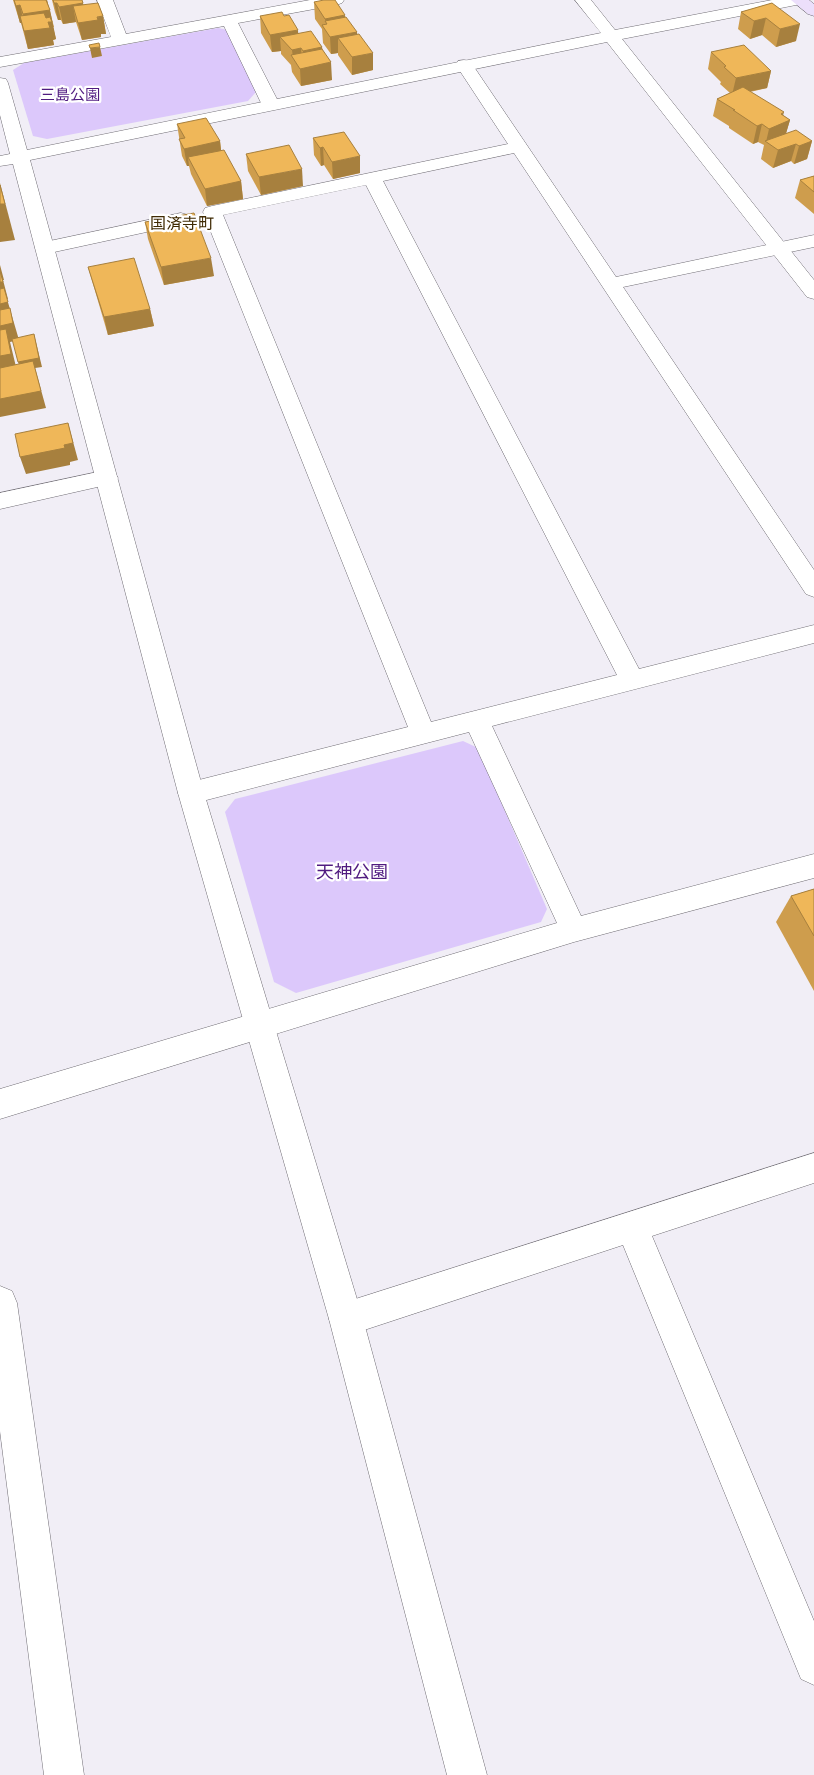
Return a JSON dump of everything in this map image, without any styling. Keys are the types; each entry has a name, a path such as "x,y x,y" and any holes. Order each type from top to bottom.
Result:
{"main road":[{"path":"798,0 814,11"}],"street":[{"path":"105,0 120,39"},
{"path":"0,62 229,20 259,7 336,0"},
{"path":"583,0 814,293"},
{"path":"10,159 464,65 798,0"},
{"path":"229,20 271,104"},
{"path":"464,65 814,588"},
{"path":"0,83 10,159 45,248 191,792 258,1026 346,1319 467,1775"},
{"path":"45,248 519,147"},
{"path":"372,178 632,680"},
{"path":"212,212 423,734"},
{"path":"611,284 814,242"},
{"path":"0,501 107,478"},
{"path":"191,792 814,634"},
{"path":"476,720 574,930"},
{"path":"0,1104 574,930 814,866"},
{"path":"346,1319 814,1168"},
{"path":"632,1227 814,1666"},
{"path":"0,1303 64,1775"}],"green space":[{"name":"三島公園","path":"218,28 228,30 256,92 248,101 47,139 33,136 13,70 24,63"},
{"name":"天神公園","path":"463,741 478,748 547,909 541,922 296,993 274,982 225,812 235,799"}],"building":[{"path":"14,0 46,0 50,10 23,14 20,5 16,6"},
{"path":"53,0 82,0 83,3 59,7"},
{"path":"335,0 345,15 325,19 314,2"},
{"path":"98,3 103,16 97,17 98,20 78,23 73,6"},
{"path":"772,3 800,24 780,29 766,18 754,21 741,12"},
{"path":"282,12 284,16 289,15 298,30 270,35 260,16"},
{"path":"44,13 46,18 50,17 52,22 48,22 50,28 24,31 20,16"},
{"path":"346,17 357,32 330,37 322,25 327,24 325,21"},
{"path":"311,31 322,47 303,51 301,48 292,50 280,37"},
{"path":"359,34 373,53 352,57 338,38"},
{"path":"99,43 100,47 90,48 89,45"},
{"path":"744,45 771,71 736,78 711,52"},
{"path":"322,49 331,62 300,69 291,55"},
{"path":"743,87 784,112 781,114 790,120 769,129 762,124 757,126 717,99"},
{"path":"206,118 220,141 184,149 179,139 185,138 177,124"},
{"path":"796,130 812,141 799,146 796,144 778,150 765,141"},
{"path":"344,132 360,156 332,162 323,147 320,148 313,138"},
{"path":"289,145 302,169 259,177 246,154"},
{"path":"224,150 241,181 205,189 188,157"},
{"path":"814,176 814,192 800,180"},
{"path":"0,185 5,204 0,204"},
{"path":"194,213 211,258 161,267 145,222"},
{"path":"134,258 150,309 104,317 88,267"},
{"path":"0,271 3,282 0,282"},
{"path":"4,288 8,302 0,304 0,289"},
{"path":"10,308 13,323 0,326 0,310"},
{"path":"6,329 11,354 0,356 0,330"},
{"path":"34,334 39,358 18,362 12,339"},
{"path":"33,361 41,391 0,399 0,368"},
{"path":"68,423 73,443 64,445 65,448 20,457 15,434"},
{"path":"814,889 814,936 791,896"}],"district":[{"name":"国済寺町","path":"182,223"}]}
